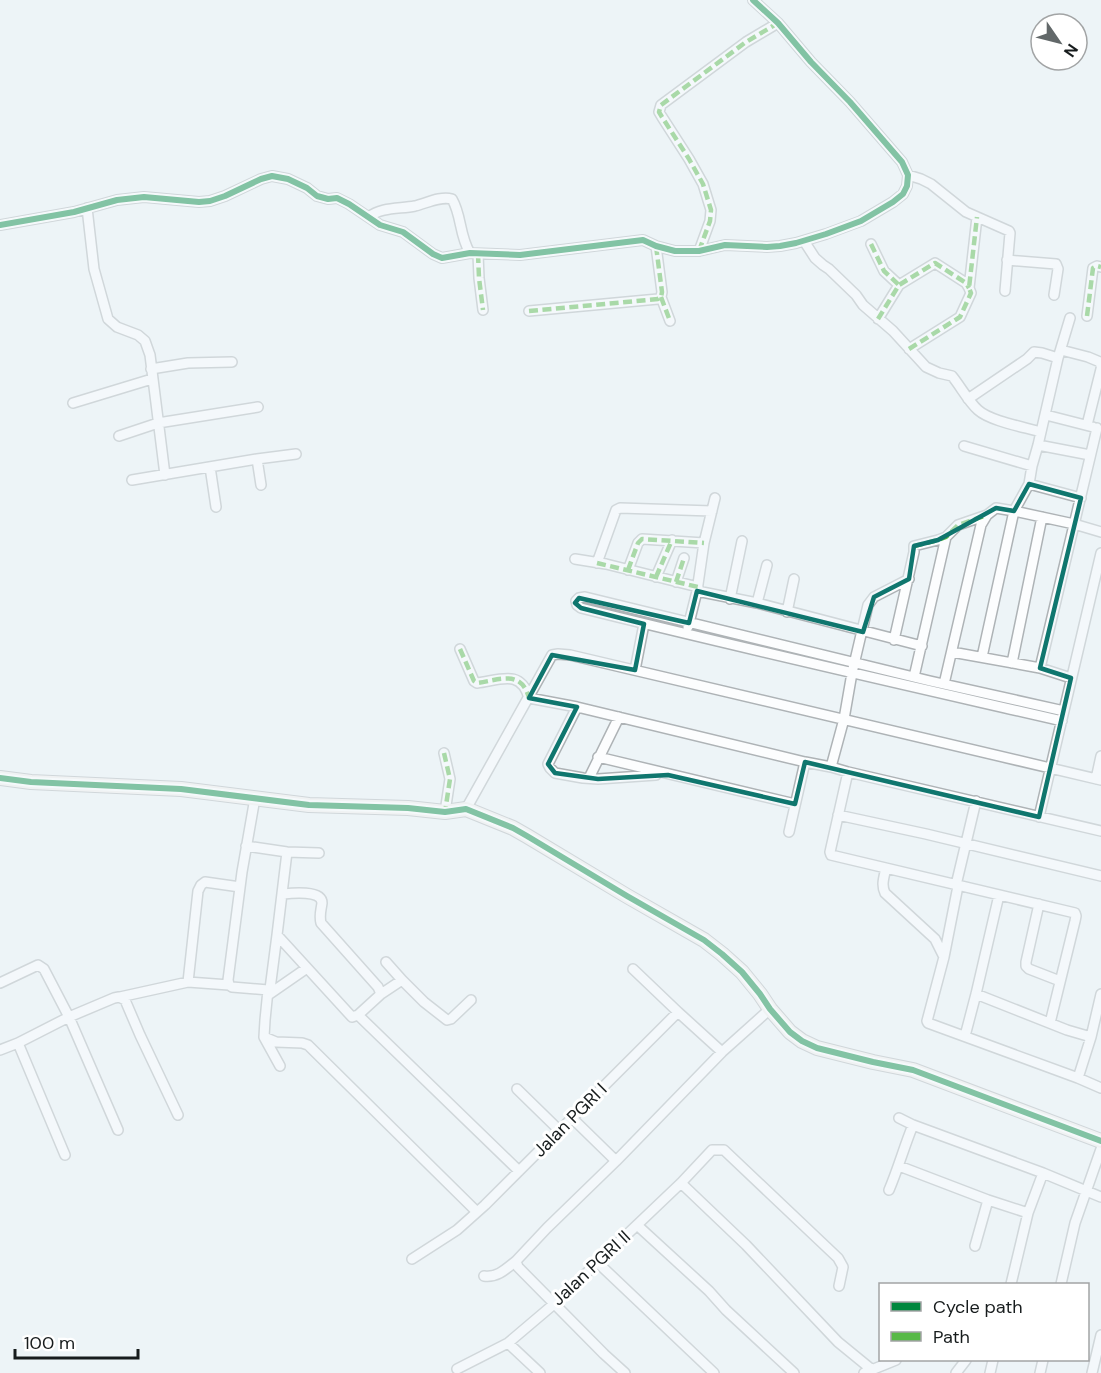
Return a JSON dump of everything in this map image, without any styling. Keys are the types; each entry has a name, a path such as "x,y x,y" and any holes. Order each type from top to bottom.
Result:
{"street":[{"path":"0,225 74,212 117,200 144,197 210,201 272,176 288,179 307,188 317,196 328,199 337,198 380,225 403,232 442,258 474,254 520,255 643,240 675,251 699,251 725,245 774,247 804,241 861,221 903,194 907,186 908,175 902,162 778,23 753,0"},
{"path":"699,251 710,221 711,210 703,184 662,117 659,111 660,105 746,42 778,23"},
{"path":"908,175 921,178 931,184 966,212 1009,231 1005,291"},
{"path":"369,217 374,212 415,206 445,197 452,199 456,206 465,245 474,254 483,310"},
{"path":"87,208 94,269 108,319 117,327 145,341 150,355 165,475"},
{"path":"909,349 960,317 970,293 977,217"},
{"path":"804,241 815,258 893,331 926,367 952,376 979,412 1041,432"},
{"path":"871,244 884,271 899,285"},
{"path":"656,246 661,297 670,321"},
{"path":"1007,260 1056,264 1058,269 1054,295"},
{"path":"878,319 899,285 935,263 966,283 969,288"},
{"path":"1087,316 1093,268 1101,267"},
{"path":"529,311 646,301 661,297"},
{"path":"982,657 1014,511 1029,484 1059,354 1070,318"},
{"path":"968,399 1034,352 1088,357 1100,362 1101,368 1087,425"},
{"path":"73,403 188,363 232,362"},
{"path":"119,436 158,423 258,407"},
{"path":"1040,668 1090,455 1099,429 1046,415"},
{"path":"1038,445 1090,455"},
{"path":"964,446 1032,466"},
{"path":"132,480 296,454"},
{"path":"257,459 261,485"},
{"path":"210,467 216,507"},
{"path":"1029,484 1081,498"},
{"path":"686,633 715,498"},
{"path":"597,563 616,510 620,508 712,510"},
{"path":"944,684 981,525 987,516 996,508 1101,532"},
{"path":"894,640 909,579 914,546 946,537 958,525 987,516"},
{"path":"1012,663 1042,517"},
{"path":"914,677 946,537"},
{"path":"628,570 639,540 704,543"},
{"path":"656,577 672,540"},
{"path":"730,598 742,541"},
{"path":"1039,817 1071,678 1097,589 1101,554"},
{"path":"676,582 684,558"},
{"path":"575,559 676,582 730,598 922,646"},
{"path":"757,603 767,566"},
{"path":"787,612 794,579"},
{"path":"831,767 844,719 868,605 874,597 909,579"},
{"path":"1062,721 854,668 689,622 585,597 576,601 581,608 833,669 854,668 914,677 1064,711"},
{"path":"635,670 644,624"},
{"path":"460,649 474,681 477,683 511,678 522,682 529,698"},
{"path":"952,652 1040,668 1071,678"},
{"path":"466,809 552,655 558,654 635,670 1098,780 1101,756"},
{"path":"529,698 577,707 1101,831"},
{"path":"577,707 548,764 555,773 598,779 668,775"},
{"path":"589,778 619,717"},
{"path":"444,753 450,779 446,812"},
{"path":"598,757 795,804"},
{"path":"789,832 805,762"},
{"path":"848,772 831,855 1073,912 1076,916 1050,1023"},
{"path":"0,778 31,782 181,789 309,805 408,808 446,812 466,809 513,828 704,940 742,972 770,1009 790,1032 802,1041 817,1048 913,1070 1101,1141"},
{"path":"229,985 240,887 255,798"},
{"path":"976,801 944,957 927,1021 1101,1088"},
{"path":"838,815 1101,876"},
{"path":"246,846 287,852 319,853"},
{"path":"280,1066 264,1037 287,852"},
{"path":"886,868 883,878 885,893 934,939 944,957"},
{"path":"188,982 198,891 201,885 205,882 240,887"},
{"path":"283,894 305,893 320,897 322,902 319,916 321,923 378,987 381,994"},
{"path":"965,1036 999,895"},
{"path":"1039,904 1026,966 1060,981"},
{"path":"277,935 352,1017 358,1015 381,994 402,980"},
{"path":"386,962 424,1002 447,1020 471,1000"},
{"path":"0,983 38,965 44,969 69,1017 118,1130"},
{"path":"0,1050 69,1017 118,997 188,982 229,985 268,992 307,968"},
{"path":"633,969 722,1052"},
{"path":"976,994 1067,1030 1091,1037"},
{"path":"1078,1078 1101,994"},
{"path":"118,997 125,1000 178,1115"},
{"path":"484,1276 491,1277 516,1261 722,1052 770,1009"},
{"name":"Jalan PGRI I","path":"412,1259 457,1230 477,1212 678,1012"},
{"path":"358,1015 519,1171"},
{"path":"264,1037 276,1042 308,1045 477,1212"},
{"path":"18,1043 65,1155"},
{"path":"517,1089 560,1131"},
{"path":"572,1118 616,1161"},
{"path":"899,1119 1101,1197"},
{"path":"889,1190 913,1125"},
{"path":"1061,1283 1075,1223 1101,1149"},
{"name":"Jalan PGRI II","path":"457,1369 508,1342 554,1304 681,1183 712,1150 724,1150 838,1258 843,1268 839,1286"},
{"path":"899,1166 1028,1213"},
{"path":"1011,1283 1028,1213 1043,1173"},
{"path":"681,1183 746,1245 868,1371 891,1361"},
{"path":"975,1246 988,1200"},
{"path":"637,1225 794,1373"},
{"path":"516,1261 518,1267 554,1304 625,1373"},
{"path":"597,1263 714,1373"},
{"path":"1092,1373 1101,1335"},
{"path":"508,1342 540,1373"}],"highlighted area":[{"path":"1029,484 1081,498 1040,668 1071,678 1039,817 805,762 795,804 668,775 598,779 555,773 548,764 577,707 529,698 552,655 635,670 644,624 581,608 575,603 579,598 689,623 697,591 863,632 874,597 909,579 914,546 938,540 996,508 1014,511"}],"marked path":[{"path":"699,251 710,221 711,210 703,184 659,112 661,105 746,42 778,23"},
{"path":"909,349 960,317 971,293 969,288 977,217"},
{"path":"871,244 884,271 899,285"},
{"path":"529,311 658,299 662,292 656,246"},
{"path":"478,254 483,310"},
{"path":"878,319 899,285 935,263 966,283 969,288"},
{"path":"1087,316 1093,268 1101,267"},
{"path":"661,297 670,321"},
{"path":"914,546 946,537 958,525 987,515"},
{"path":"628,570 638,543 642,539 704,543"},
{"path":"656,577 672,540"},
{"path":"676,582 684,558"},
{"path":"597,563 698,587"},
{"path":"460,649 474,681 477,683 509,678 521,683 529,698"},
{"path":"444,753 450,779 445,812"}],"cycle path":[{"path":"0,225 74,212 117,200 144,197 210,201 272,176 288,179 307,188 317,196 328,199 337,198 380,225 403,232 442,258 470,253 520,255 643,240 675,251 699,251 725,245 780,246 826,234 861,221 903,194 907,186 908,175 902,162 778,23 753,0"},
{"path":"0,778 31,782 181,789 309,805 408,808 445,812 466,809 513,828 704,940 742,972 770,1009 790,1032 802,1041 817,1048 913,1070 1101,1141"}]}
